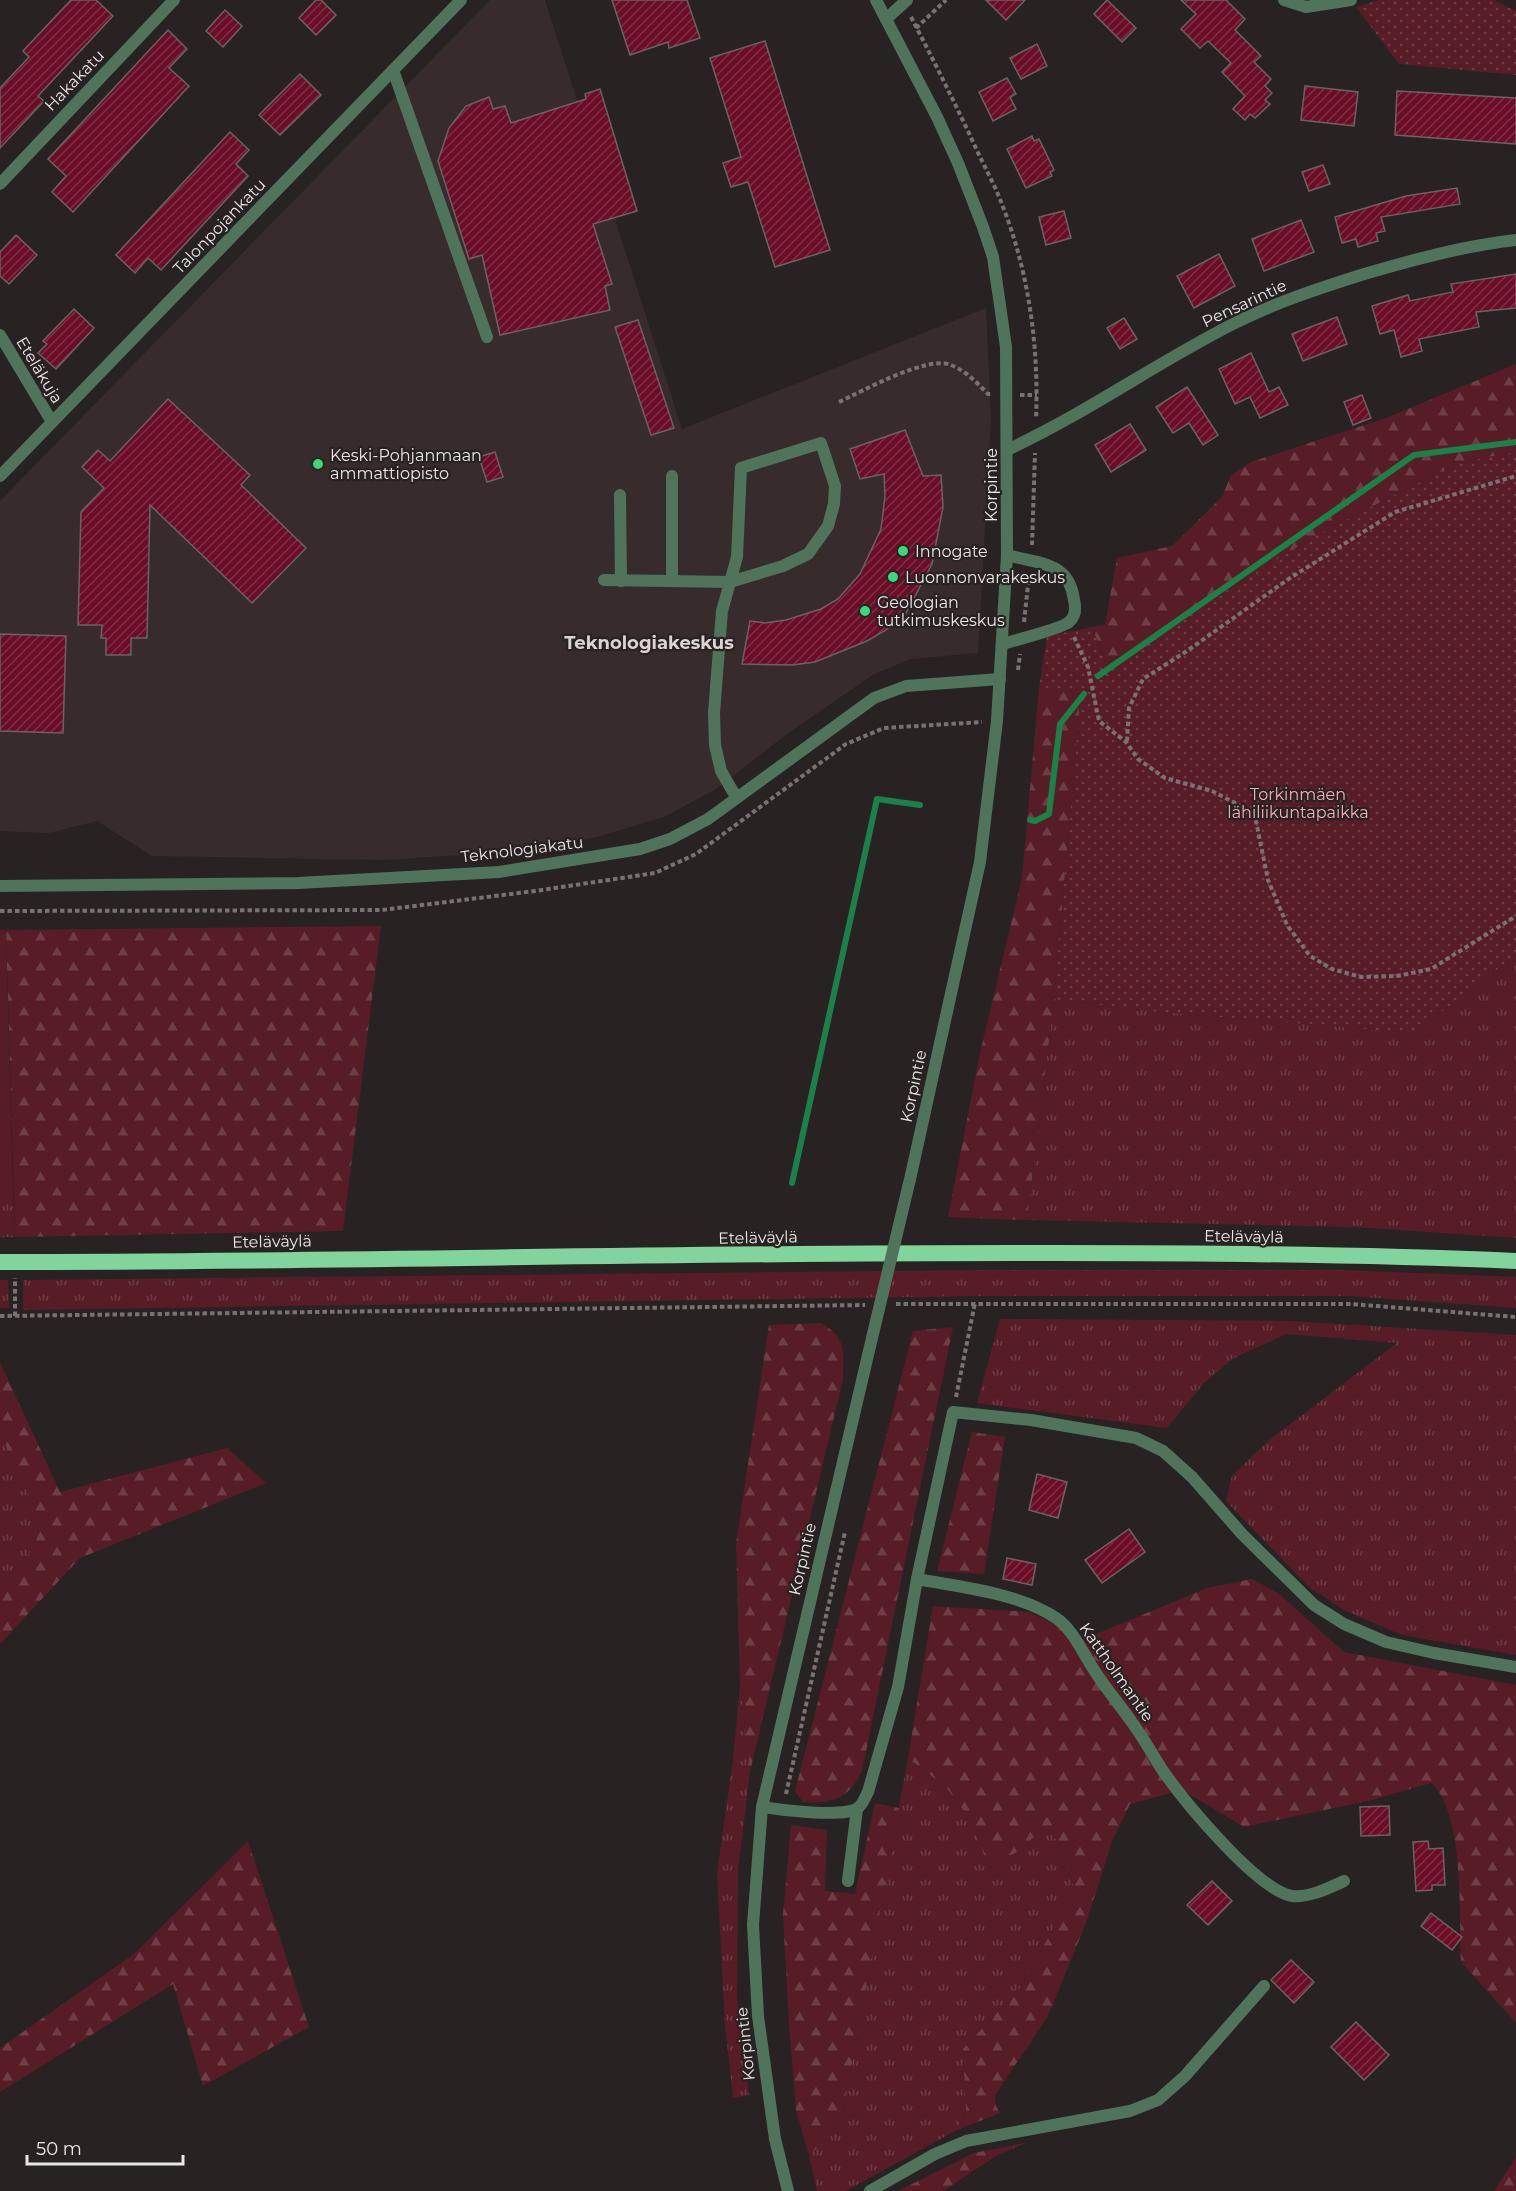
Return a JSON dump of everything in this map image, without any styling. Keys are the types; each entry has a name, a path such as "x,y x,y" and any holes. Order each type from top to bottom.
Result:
{"highway":[{"name":"Eteläväylä","path":"7,1262 945,1253 1227,1253 1516,1261"}],"street":[{"name":"Hakakatu","path":"0,184 174,0"},
{"name":"Talonpojankatu","path":"0,476 461,0"},
{"name":"Korpintie","path":"788,2191 775,2139 758,2016 753,1925 762,1807 911,1175 980,862 1000,679 1007,555 1006,347 993,257 958,163 876,0"},
{"path":"886,19 907,0"},
{"path":"1284,0 1306,7 1351,0"},
{"path":"393,70 488,337"},
{"name":"Pensarintie","path":"1007,450 1036,437 1234,323 1300,294 1411,260 1484,244 1516,240"},
{"name":"Eteläkuja","path":"0,335 52,422"},
{"path":"604,580 730,582 758,575 808,554 821,537 832,516 834,486 821,443 741,468 737,557 730,582 722,611 714,714 715,745 721,771 736,797"},
{"path":"672,476 672,581"},
{"path":"620,495 621,581"},
{"path":"1002,644 1068,623 1075,614 1069,579 1059,569 1007,555"},
{"name":"Teknologiakatu","path":"0,886 298,883 499,872 650,846 692,829 874,698 906,686 1000,679"},
{"path":"848,1881 857,1809 868,1792 898,1687 917,1579 953,1413 1077,1427 1136,1438 1145,1442 1163,1451 1192,1477 1242,1534 1314,1605 1344,1624 1386,1642 1516,1667"},
{"name":"Kattholmantie","path":"917,1579 998,1595 1036,1608 1058,1619 1067,1628 1095,1672 1133,1723 1163,1771 1241,1861 1276,1890 1293,1896 1320,1892 1344,1881"},
{"path":"762,1807 782,1811 844,1812 857,1809"},
{"path":"870,2191 935,2154 966,2141 1130,2111 1158,2100 1185,2076 1264,1986"}],"path":[{"path":"916,28 946,0"},
{"path":"839,402 914,368 937,363 950,365 969,376 988,394 1037,395"},
{"path":"1126,742 1129,708 1143,679 1196,645 1287,580 1395,512 1516,476"},
{"path":"1068,623 1089,667 1099,721 1126,742 1138,759 1165,778 1212,791 1239,805 1256,821 1268,880 1287,925 1310,956 1332,969 1361,977 1396,976 1431,969 1516,916"},
{"path":"7,1262 15,1316"},
{"path":"953,1413 975,1303"},
{"path":"892,1304 1351,1304 1516,1317"},
{"path":"0,1316 868,1305"},
{"path":"782,1811 847,1525"}],"shaded area":[{"name":"Keski-Pohjanmaan ammattiopisto","path":"490,0 545,0 682,429 986,308 991,420 978,653 911,659 874,674 787,734 716,789 664,817 597,837 494,853 383,860 152,856 97,821 49,833 0,831 0,501"}],"green space":[{"path":"1380,0 1493,0 1516,11 1516,75 1399,64 1356,7"},
{"path":"1516,364 1516,452 1458,463 1320,533 1106,665 1092,627 1105,625 1117,558 1172,546 1222,497 1231,475 1251,462 1386,418"},
{"name":"Torkinmäen lähiliikuntapaikka","path":"1516,452 1516,955 1414,1033 1148,1011 1054,999 1081,692 1039,688 1047,636 1092,627 1106,665 1320,533 1458,463"},
{"path":"1039,688 1081,691 1054,999 1027,1220 948,1217 980,1053 1022,878"},
{"path":"381,926 343,1231 15,1237 6,930"},
{"path":"0,930 6,930 13,1189 0,1189"},
{"path":"1516,955 1516,1238 1354,1227 1027,1220 1054,999 1148,1011 1414,1033"},
{"path":"0,1189 13,1189 15,1237 0,1237"},
{"path":"985,1270 1343,1270 1516,1277 1516,1308 1349,1296 976,1296 23,1310 23,1280"},
{"path":"0,1280 8,1280 9,1308 0,1308"},
{"path":"1000,1319 1291,1321 1516,1335 1516,1655 1402,1635 1346,1611 1309,1587 1226,1501 1232,1476 1268,1441 1397,1343 1286,1334 1232,1359 1204,1383 1167,1428 977,1403"},
{"path":"821,1323 840,1340 843,1353 843,1379 750,1772 740,1685 736,1544 769,1325"},
{"path":"953,1327 862,1771 851,1788 838,1798 822,1802 803,1802 795,1791 913,1331"},
{"path":"0,1362 60,1492 227,1448 266,1483 80,1558 0,1644 0,1584 35,1547 39,1528 37,1513 0,1433"},
{"path":"972,1432 1005,1437 984,1574 937,1571"},
{"path":"0,1433 37,1513 39,1528 35,1547 0,1584"},
{"path":"1252,1579 1278,1593 1344,1652 1516,1685 1516,2023 1461,1962 1460,1894 1455,1841 1450,1817 1442,1797 1431,1783 1372,1800 1244,1827 1182,1790 1130,1804 1113,1839 1086,1923 1048,2016 995,2095 996,2106 1000,2113 955,2131 966,2111 963,2049 1020,1988 1075,1890 1058,1841 1043,1827 1022,1849 1000,1861 985,1857 971,1820 946,1787 908,1758 933,1606 1029,1612 1084,1639 1207,1588"},
{"path":"740,1685 750,1772 738,1871 737,1998 749,2095 733,2098 725,2025 717,1873 733,1759"},
{"path":"908,1758 946,1787 971,1820 986,1857 1022,1849 1043,1826 1058,1841 1075,1890 1020,1988 963,2049 966,2111 955,2131 846,2191 817,2191 809,2156 841,2123"},
{"path":"875,1803 899,1808 841,2123 809,2156 796,2110 783,1915 791,1825 827,1830 825,1891 855,1894"},
{"path":"248,1841 309,2027 203,2086 173,1984 0,2092 0,2048 134,1954"},
{"path":"1028,2142 996,2156 943,2191 898,2191 974,2153"},
{"path":"1516,2157 1516,2191 1494,2191"}],"building":[{"path":"71,0 96,0 113,16 38,96 44,101 0,148 0,88 29,57 23,51"},
{"path":"316,0 321,0 336,15 316,35 299,18"},
{"path":"612,0 687,0 700,38 669,48 668,42 630,55"},
{"path":"986,0 1025,0 1006,20"},
{"path":"1107,0 1136,28 1122,42 1094,14"},
{"path":"1181,0 1226,0 1245,19 1235,30 1261,56 1254,62 1271,79 1265,86 1272,93 1265,100 1270,104 1255,118 1250,114 1245,120 1233,109 1245,96 1222,72 1231,63 1208,41 1200,48 1181,29 1196,14"},
{"path":"225,10 242,26 223,47 206,31"},
{"path":"168,30 187,49 169,68 189,86 73,212 52,192 66,176 48,159"},
{"path":"765,41 830,250 775,267 748,182 731,187 723,163 741,157 710,58"},
{"path":"1037,44 1047,66 1021,79 1010,58"},
{"path":"300,74 321,95 280,135 259,115"},
{"path":"1007,78 1016,94 1010,97 1016,109 993,121 979,92"},
{"path":"1305,86 1358,92 1354,126 1301,120"},
{"path":"600,89 637,211 593,224 612,284 605,286 610,310 500,335 482,255 469,259 438,161 449,128 466,106 489,97 493,109 505,106 511,123 586,99 585,94"},
{"path":"1397,91 1516,98 1516,144 1395,135"},
{"path":"230,132 249,150 236,164 248,176 161,270 148,258 135,273 116,255"},
{"path":"1032,136 1034,141 1039,139 1054,170 1050,172 1052,176 1026,188 1007,149"},
{"path":"1323,165 1330,184 1309,191 1302,172"},
{"path":"1457,188 1460,204 1381,217 1385,231 1376,233 1378,241 1358,247 1356,239 1342,243 1335,217 1406,196"},
{"path":"1064,211 1071,238 1046,245 1039,217"},
{"path":"1301,220 1314,252 1264,271 1252,239"},
{"path":"16,235 37,255 9,284 0,276 0,252"},
{"path":"1219,254 1235,286 1194,308 1177,276"},
{"path":"1516,274 1516,308 1476,312 1479,327 1419,339 1422,351 1401,357 1394,330 1380,334 1372,306 1408,295 1410,301 1453,292 1451,284"},
{"path":"74,309 94,328 56,369 38,353 47,344 43,341"},
{"path":"1337,317 1347,344 1303,361 1292,334"},
{"path":"1124,318 1137,339 1120,349 1107,328"},
{"path":"638,320 674,428 651,435 615,327"},
{"path":"1251,353 1269,392 1279,387 1288,405 1260,418 1250,397 1235,404 1219,369"},
{"path":"1187,387 1218,435 1203,445 1189,423 1173,433 1156,407"},
{"path":"1362,395 1371,418 1353,425 1344,402"},
{"path":"168,399 250,475 241,485 306,548 252,603 150,505 147,638 131,638 131,655 106,655 106,638 101,638 102,625 78,625 81,512 104,488 82,467 98,450 110,461"},
{"path":"1130,424 1146,450 1111,472 1095,445"},
{"name":"Innogate","path":"905,430 923,476 941,475 943,507 932,564 906,613 886,630 867,641 815,662 792,665 742,664 750,621 765,623 786,620 821,609 838,599 860,574 881,529 885,496 884,474 860,479 850,449"},
{"path":"495,452 503,477 487,482 479,457"},
{"path":"0,634 66,636 63,733 0,731"},
{"path":"1037,1474 1067,1482 1058,1518 1029,1510"},
{"path":"1129,1529 1145,1552 1102,1583 1085,1560"},
{"path":"1007,1558 1036,1564 1032,1585 1003,1579"},
{"path":"1389,1806 1390,1835 1361,1836 1360,1807"},
{"path":"1428,1841 1429,1849 1443,1848 1445,1885 1432,1885 1432,1890 1416,1891 1413,1842"},
{"path":"1212,1881 1232,1901 1208,1925 1187,1905"},
{"path":"1431,1913 1462,1937 1452,1950 1421,1926"},
{"path":"1291,1960 1314,1982 1294,2003 1271,1980"},
{"path":"1356,2022 1389,2055 1364,2080 1331,2047"}],"waterway":[{"path":"1098,676 1414,455 1516,442"},
{"path":"1030,820 1035,821 1049,814 1060,724 1084,694"},
{"path":"792,1183 877,799 920,805"}],"place":[{"name":"Keski-Pohjanmaan ammattiopisto","path":"318,464"},
{"name":"Innogate","path":"903,551"},
{"name":"Luonnonvarakeskus","path":"893,577"},
{"name":"Geologian tutkimuskeskus","path":"865,611"}],"district":[{"name":"Teknologiakeskus","path":"649,643"}]}
